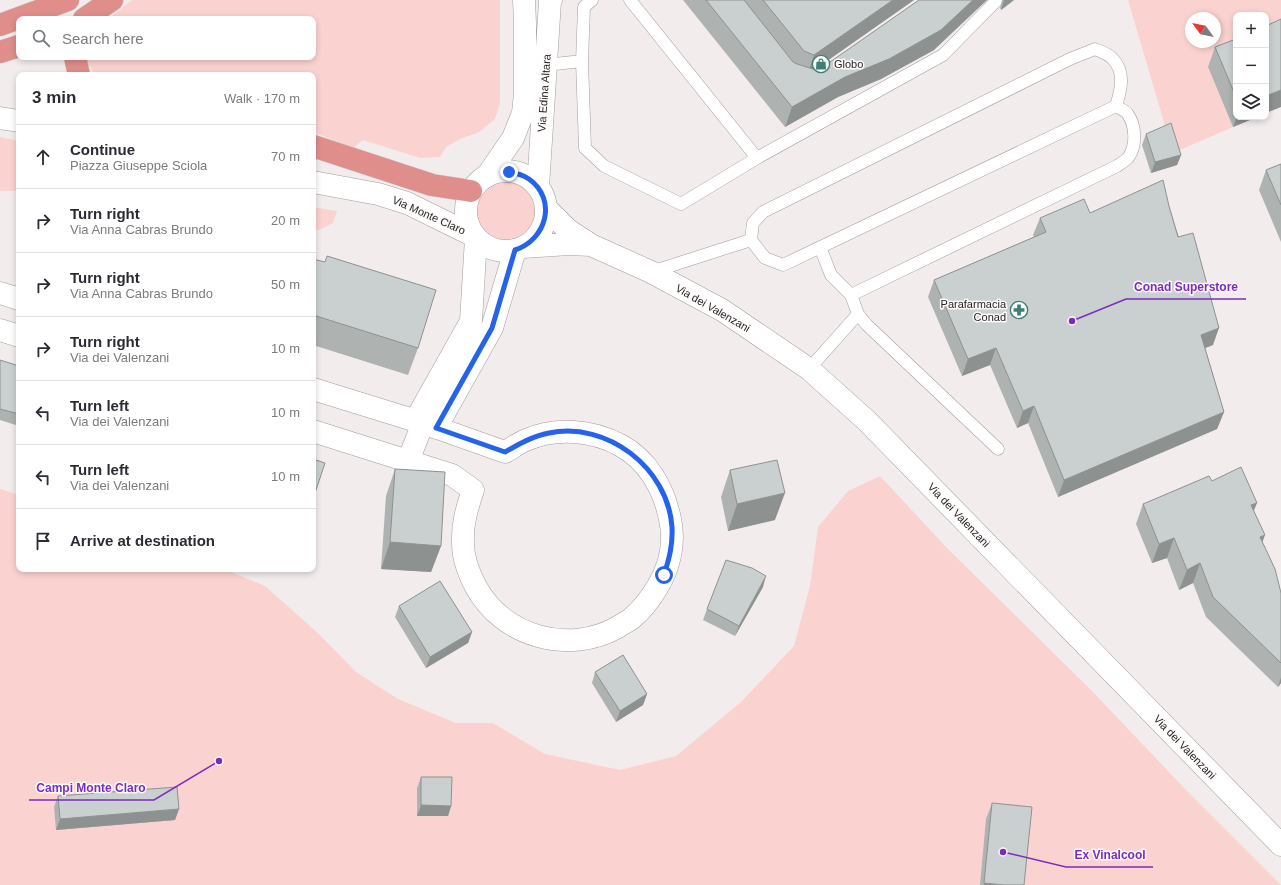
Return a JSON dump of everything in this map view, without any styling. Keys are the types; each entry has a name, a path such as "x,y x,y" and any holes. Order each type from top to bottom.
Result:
{"highway":[{"path":"24,16 68,0"},
{"path":"88,16 112,0"},
{"path":"0,25 16,19"},
{"path":"0,52 16,47"},
{"path":"76,60 78,72"},
{"path":"316,147 432,185 471,191"}],"street":[{"name":"Via Edina Altara","path":"488,176 513,138 523,113 525,94 524,0"},
{"name":"Via Edina Altara","path":"538,187 551,0"},
{"path":"0,118 16,121"},
{"path":"408,461 472,321 475,237 470,229 466,213 467,202 471,191 478,182 498,172 520,174 530,179 538,187"},
{"name":"Via Monte Claro","path":"316,183 378,194 407,203 475,237"},
{"name":"Via dei Valenzani","path":"538,187 546,208 568,230 591,245 651,272 722,310 809,369 867,421 1281,845"},
{"path":"425,424 492,328 519,249 530,243 541,230 546,208"},
{"name":"Via dei Valenzani","path":"475,237 482,244 498,251 570,244 591,245"},
{"path":"0,293 16,298"},
{"path":"0,330 16,335"},
{"path":"316,390 425,424 505,452 526,440 550,433 575,431 599,436 621,446 641,461 656,480 667,502 672,526 671,551 664,575 650,600 631,619 606,633 579,640 551,640 524,632 500,617 482,597 468,572 463,544 465,516 474,490 452,475 316,432"}],"lane":[{"path":"592,0 584,7 582,61 585,148 604,166 681,204 757,158 943,55 996,1"},
{"path":"630,0 757,158"},
{"path":"1095,49 1112,57 1121,72 1121,88 1116,106 783,265 765,258 751,240 753,223 763,212 1070,59 1095,49"},
{"path":"546,65 582,61"},
{"path":"851,295 1117,166 1127,159 1135,137 1132,123 1126,112 1116,106"},
{"path":"651,272 751,240"},
{"path":"820,247 831,275 851,295 858,314 867,325 998,449"},
{"path":"809,369 858,314"}],"shaded area":[{"path":"132,0 500,0 500,104 495,119 479,132 460,139 446,147 440,157 420,158 363,140 353,148 316,133 316,72 93,72 87,62 87,60 316,60 316,16 112,16"},
{"path":"1128,0 1281,0 1281,36 1269,42 1269,12 1233,12 1233,56 1208,67 1233,127 1173,153"},
{"path":"0,137 16,140 16,191 0,191"},
{"path":"505,175 525,181 535,191 541,211 535,231 525,241 505,247 485,241 475,231 469,211 475,191 485,181"},
{"path":"316,208 337,211 333,223 319,230 316,230"},
{"path":"880,476 947,548 1093,692 1188,792 1281,885 0,885 0,489 16,494 16,572 230,572 265,586 320,635 356,672 398,699 456,723 493,723 545,754 620,770 676,756 741,702 794,646 810,586 818,527 848,491"}],"building":[{"path":"706,0 744,0 793,62 816,70 820,69 919,0 973,0 941,30 889,59 845,77 792,107"},
{"path":"763,0 893,0 814,55 804,51"},
{"path":"1281,19 1281,90 1269,95 1269,48 1269,25"},
{"path":"1233,40 1233,90 1215,48 1221,48 1221,45"},
{"path":"1171,123 1181,155 1155,162 1146,134"},
{"path":"1281,164 1281,205 1266,170"},
{"path":"1163,180 1178,237 1193,233 1219,328 1201,335 1224,412 1064,480 1034,406 1023,411 996,348 968,359 934,280 1046,232 1040,218 1084,199 1090,213"},
{"path":"327,256 436,290 418,348 316,316 316,260 325,262"},
{"path":"0,360 16,365 16,413 0,409"},
{"path":"316,460 325,463 316,490"},
{"path":"777,460 785,493 737,504 730,470"},
{"path":"1241,467 1257,503 1251,505 1265,535 1260,537 1275,569 1281,593 1281,663 1213,597 1200,563 1187,570 1174,538 1159,544 1143,504 1209,476 1212,481"},
{"path":"395,469 445,472 441,546 390,542"},
{"path":"726,560 752,568 766,576 739,626 707,609"},
{"path":"440,581 472,632 430,657 399,606"},
{"path":"623,655 647,694 620,711 595,672"},
{"path":"421,777 452,777 451,806 421,805"},
{"path":"177,787 179,809 60,819 58,796"},
{"path":"992,803 1032,807 1024,885 984,883"}],"place":[{"name":"Globo","path":"821,64"},
{"name":"Parafarmacia Conad","path":"1019,310"},
{"name":"Conad Superstore","path":"1072,321"},
{"name":"Campi Monte Claro","path":"219,761"},
{"name":"Ex Vinalcool","path":"1003,852"}],"route":[{"path":"509,172 520,174 530,179 538,187 546,208 544,220 541,230 536,237 523,248 515,250 492,328 436,428 505,452 526,440 550,433 575,431 599,436 621,446 641,461 656,480 667,502 672,526 671,551 664,575"}]}
